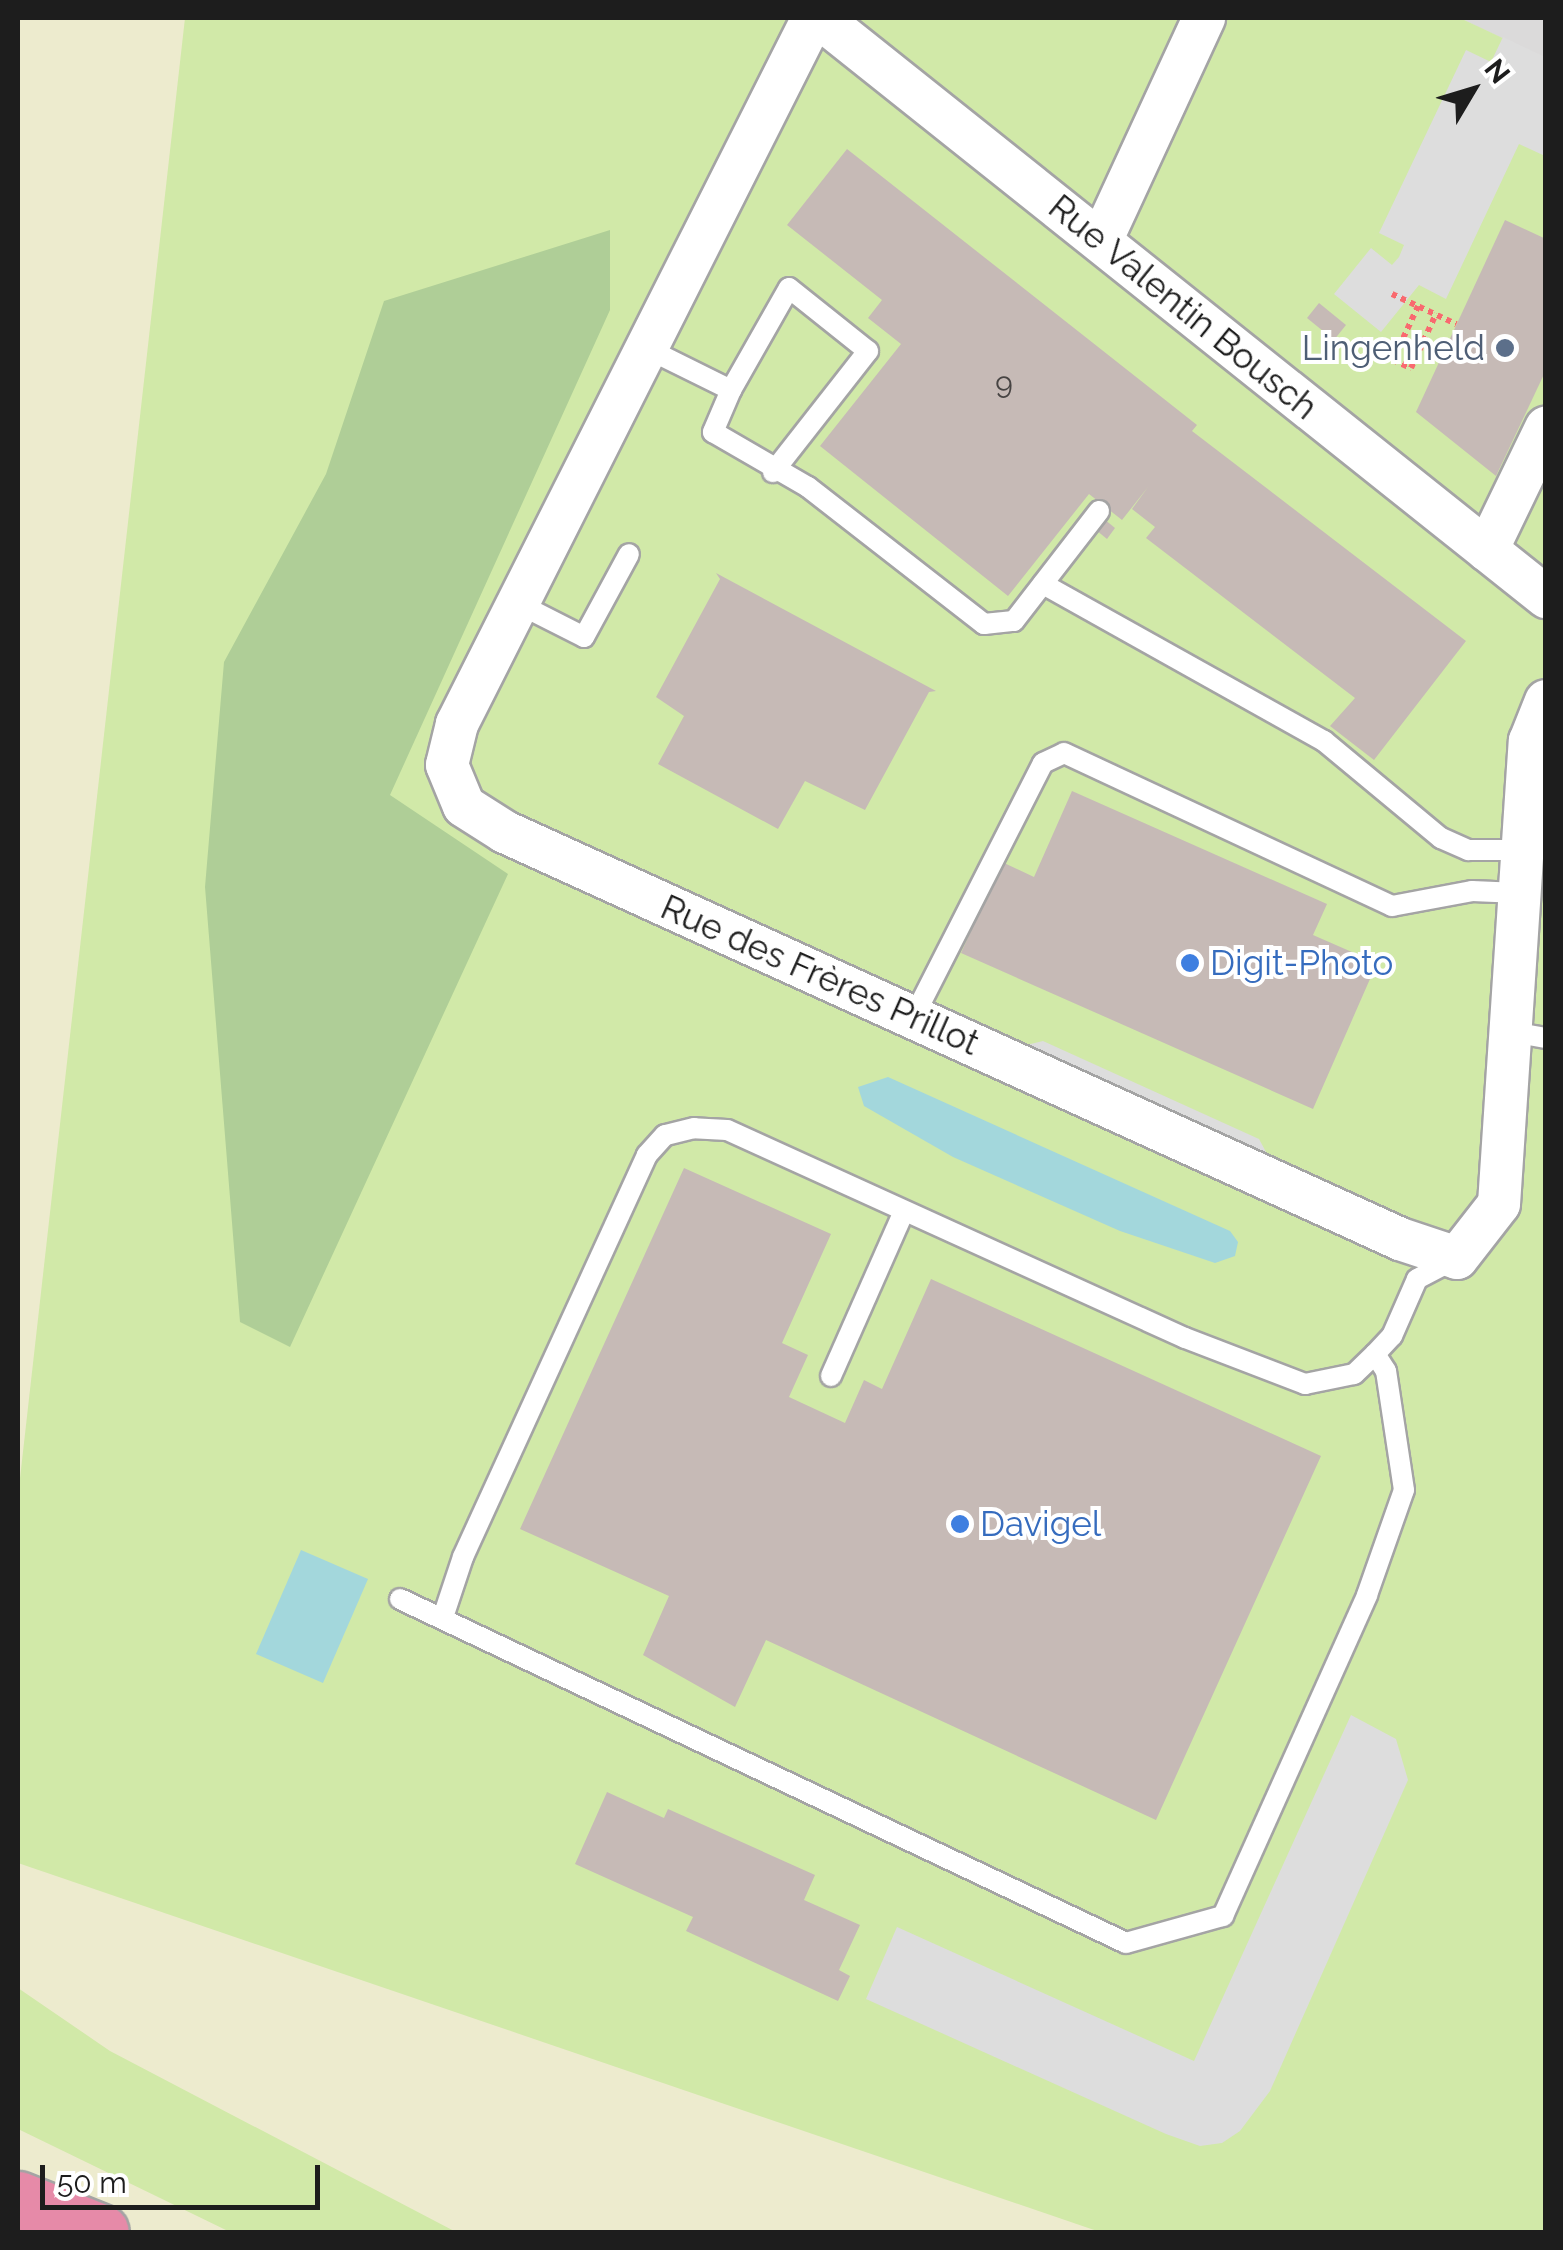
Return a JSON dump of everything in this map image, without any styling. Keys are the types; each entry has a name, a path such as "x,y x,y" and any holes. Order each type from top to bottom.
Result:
{"highway":[{"path":"18,2199 100,2232"},
{"path":"18,2215 52,2232"}],"street":[{"name":"Rue Valentin Bousch","path":"816,18 1546,597"},
{"name":"Rue des Frères Prillot","path":"816,18 457,724 447,766 464,806 505,832 913,1018 1400,1239 1457,1258"},
{"path":"1101,241 1204,18"},
{"path":"1487,550 1546,428"},
{"path":"1457,1258 1499,1204 1529,1035 1519,893 1521,850 1530,741 1546,701"}],"lane":[{"path":"772,472 868,351 789,288 731,390 713,432 772,472 808,487 984,624 1014,620 1099,511"},
{"path":"646,348 731,390"},
{"path":"518,603 584,637 629,554"},
{"path":"1043,584 1324,741 1442,838 1468,850 1521,850"},
{"path":"913,1018 1034,779 1043,764 1064,753 1392,906 1472,891 1519,893"},
{"path":"443,1617 463,1557 647,1155 666,1135 694,1128 728,1130 1185,1338 1305,1384 1354,1374 1392,1336 1417,1279 1457,1258"},
{"path":"831,1376 904,1211"},
{"path":"400,1599 1126,1943 1223,1916 1367,1595 1404,1490 1386,1371 1375,1354"}],"path":[{"path":"1392,294 1456,324"},
{"path":"1418,306 1393,360 1410,368 1436,314"}],"shaded area":[{"path":"18,18 719,18 1159,2232 18,2232"},
{"path":"1460,18 1545,18 1545,58 1476,26"},
{"path":"1503,37 1545,57 1545,156 1519,144 1446,299 1419,285 1381,332 1334,294 1371,248 1392,265 1399,257 1404,245 1379,233 1466,50 1491,62"},
{"path":"1043,1041 1259,1139 1272,1163 1018,1047"},
{"path":"1351,1715 1396,1739 1408,1780 1270,2091 1240,2131 1222,2143 1200,2146 1166,2134 866,1999 897,1927 1194,2061"}],"green space":[{"path":"185,18 1460,18 1545,58 1545,2232 1100,2232 18,1863 18,1496"},
{"path":"610,230 610,310 390,795 508,874 290,1347 240,1322 205,887 224,662 326,474 384,301"},
{"path":"18,1988 110,2051 456,2232 230,2232 18,2129"}],"water":[{"path":"888,1077 1230,1231 1238,1242 1235,1256 1215,1263 1120,1231 953,1157 864,1106 858,1087"},
{"path":"301,1550 368,1579 323,1683 256,1654"}],"building":[{"path":"847,149 1197,425 1192,431 1466,641 1374,760 1330,726 1355,698 1146,538 1155,527 1132,509 1148,487 1122,520 1089,494 1008,596 820,446 901,344 868,318 882,300 787,225"},
{"path":"1505,220 1546,239 1546,370 1496,476 1416,412"},
{"path":"1319,303 1346,325 1334,340 1307,318"},
{"path":"1104,519 1115,528 1107,539 1096,530"},
{"path":"716,573 936,691 929,692 865,810 805,781 778,829 658,764 684,716 656,697 720,579"},
{"path":"1072,791 1327,904 1313,935 1377,963 1313,1109 961,953 1002,862 1034,877"},
{"path":"684,1168 831,1234 782,1343 808,1355 789,1397 845,1423 864,1380 882,1389 931,1279 1321,1456 1156,1820 766,1640 735,1707 643,1655 669,1596 520,1529"},
{"path":"607,1792 664,1818 668,1809 815,1875 804,1900 860,1925 839,1970 850,1976 838,2001 686,1931 693,1917 575,1864"}],"place":[{"name":"Lingenheld","path":"1505,348"},
{"name":"Digit-Photo","path":"1190,963"},
{"name":"Davigel","path":"960,1524"}]}
